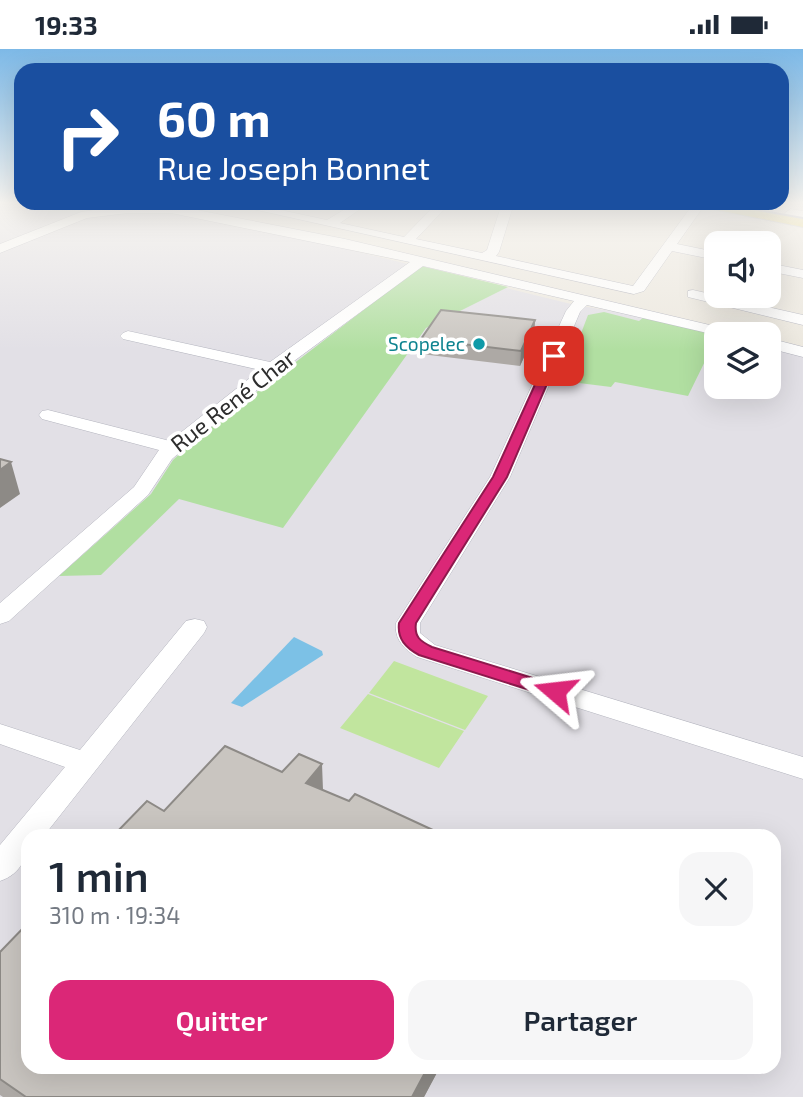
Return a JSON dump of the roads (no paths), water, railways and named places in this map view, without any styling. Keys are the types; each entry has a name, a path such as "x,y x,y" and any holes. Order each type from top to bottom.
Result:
{"street":[{"path":"381,252 704,328"},
{"path":"462,252 627,289 639,288 664,252"},
{"path":"485,257 493,252"},
{"name":"Rue René Char","path":"0,616 141,491 165,455 173,448 273,368 421,261"},
{"path":"781,270 803,274"},
{"path":"693,294 802,319"},
{"path":"584,299 573,311 500,477 408,623 406,633 413,645 426,651 803,768"},
{"path":"128,336 273,368"},
{"path":"781,346 803,352"},
{"path":"48,415 173,448"},
{"path":"32,829 195,627"},
{"path":"0,734 87,763"},
{"path":"0,868 21,843"}],"water":[{"path":"294,637 322,651 323,655 242,707 231,703"}],"place":[{"name":"Scopelec","path":"479,344"}]}
